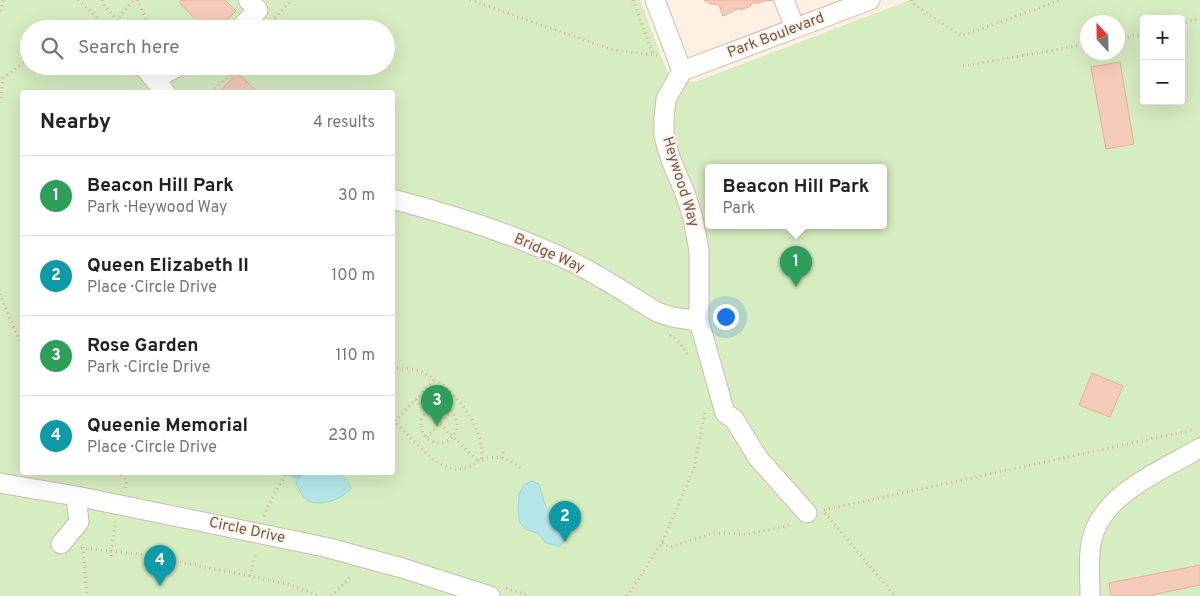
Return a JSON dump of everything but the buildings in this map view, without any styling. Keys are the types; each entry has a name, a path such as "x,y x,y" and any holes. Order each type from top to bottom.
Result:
{"street":[{"path":"248,0 258,10 248,20"},
{"path":"655,0 682,71"},
{"path":"784,0 795,28"},
{"name":"Park Boulevard","path":"682,71 870,0"},
{"name":"Heywood Way","path":"682,71 666,99 664,137 693,218 699,251 699,321 725,413 734,419 758,458 807,513"},
{"name":"Bridge Way","path":"395,200 446,213 538,247 572,262 657,312 672,317 699,321"},
{"path":"1090,596 1089,554 1091,541 1095,528 1107,508 1124,492 1200,448"},
{"name":"Circle Drive","path":"0,483 76,496 325,547 402,568 490,596"},
{"path":"61,544 79,522 76,496"}],"path":[{"path":"0,11 3,0"},
{"path":"78,0 100,20"},
{"path":"102,0 104,6 118,20 133,0"},
{"path":"137,0 147,20"},
{"path":"273,20 291,0"},
{"path":"470,0 613,50 667,57 682,71"},
{"path":"633,0 653,54"},
{"path":"911,0 912,3 961,36 1061,0"},
{"path":"1185,23 1200,18"},
{"path":"1125,38 1140,35"},
{"path":"963,66 1080,45"},
{"path":"1,98 3,78 20,66"},
{"path":"213,90 231,75"},
{"path":"0,294 20,340"},
{"path":"657,312 661,325 679,342 692,361"},
{"path":"395,368 417,370 449,390 465,409 476,432 482,459"},
{"path":"395,420 434,380"},
{"path":"415,400 478,461"},
{"path":"436,407 442,407 451,412 457,424 452,437 444,442 435,442 427,437 424,433 422,422 427,412 436,407"},
{"path":"627,596 662,543 694,468 704,422 705,407"},
{"path":"427,437 451,412"},
{"path":"395,422 442,465 452,470 470,466 482,459 502,458 510,460 520,468"},
{"path":"895,596 822,510 1200,428"},
{"path":"502,458 504,449"},
{"path":"282,480 285,475"},
{"path":"111,556 119,506"},
{"path":"662,543 670,547 714,533 746,534 785,527 807,513"},
{"path":"79,522 87,596"},
{"path":"61,544 111,552 139,554 250,576 291,585 320,596"},
{"path":"331,596 351,577"}],"green space":[{"path":"0,0 640,0 669,76 695,82 910,0 1200,0 1200,596 0,596"}],"water":[{"path":"299,475 340,475 347,480 351,487 339,498 328,502 316,503 308,501 303,497 296,483"},
{"path":"532,481 539,484 547,508 564,532 566,539 560,546 546,543 538,533 527,530 520,523 518,512 519,494 524,485"}],"waterway":[{"path":"295,475 299,476"}],"place":[{"name":"Beacon Hill Park","path":"796,287"},
{"name":"Rose Garden","path":"437,426"},
{"name":"Queen Elizabeth II","path":"565,542"},
{"name":"Queenie Memorial","path":"160,586"}]}
